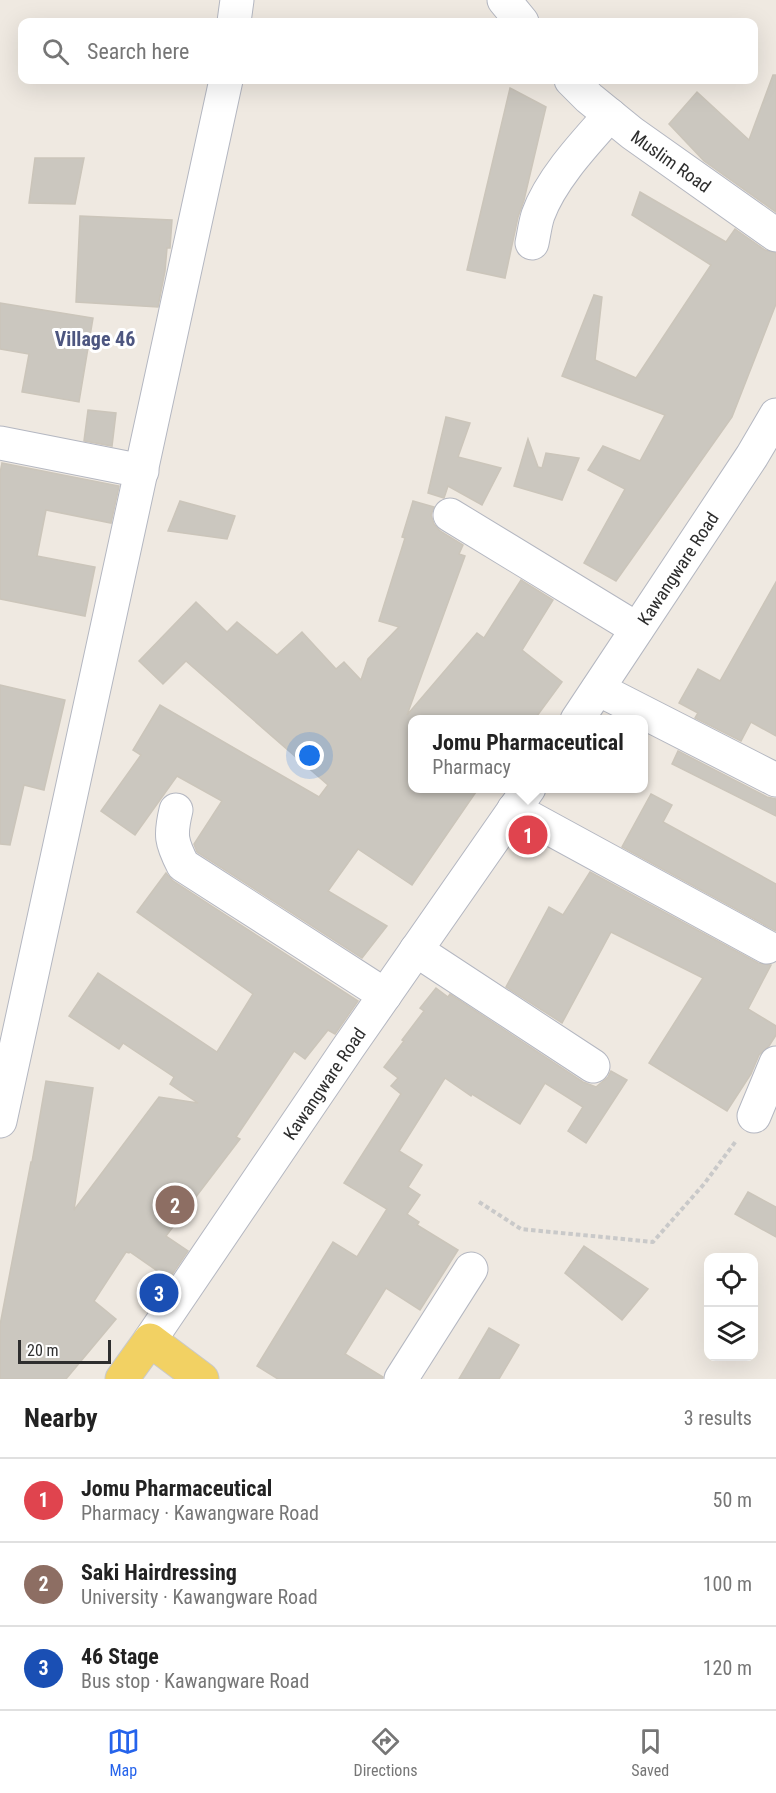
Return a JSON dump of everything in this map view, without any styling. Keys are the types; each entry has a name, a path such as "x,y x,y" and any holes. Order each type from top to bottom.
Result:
{"main road":[{"name":"Kawangware Road","path":"122,1379 150,1340"},
{"path":"150,1340 202,1379"}],"street":[{"path":"235,18 237,0"},
{"path":"504,0 519,18"},
{"path":"0,1121 225,84"},
{"name":"Muslim Road","path":"575,84 610,115 776,235"},
{"path":"532,243 539,214 551,191 573,157 610,115"},
{"name":"Kawangware Road","path":"580,715 752,456 776,415"},
{"path":"0,443 142,471"},
{"path":"450,515 638,629"},
{"path":"598,689 776,780"},
{"path":"522,799 767,947"},
{"name":"Kawangware Road","path":"150,1340 385,995 522,799"},
{"path":"176,810 171,831 174,849 183,865 385,995"},
{"path":"416,950 593,1066"},
{"path":"754,1116 776,1063"},
{"path":"401,1379 471,1269"}],"path":[{"path":"479,1202 521,1229 653,1242 704,1184 754,1116"}],"building":[{"path":"773,75 776,75 776,212 704,161 669,124 697,92 749,140"},
{"path":"510,88 546,107 505,278 467,270"},
{"path":"35,158 84,158 75,204 29,203"},
{"path":"640,192 726,242 735,229 765,250 776,253 776,304 732,417 616,581 584,563 625,489 588,470 603,446 640,461 665,415 562,376 594,295 602,297 595,360 636,378 711,265 632,215"},
{"path":"80,216 172,220 170,248 167,248 158,307 76,302"},
{"path":"0,303 93,318 79,402 22,392 29,354 0,349"},
{"path":"88,410 116,413 112,446 84,441"},
{"path":"446,417 470,423 458,457 501,468 482,505 448,486 444,498 428,493"},
{"path":"528,439 538,467 542,468 546,453 579,458 562,500 514,486"},
{"path":"2,463 119,486 111,523 46,510 37,556 95,567 85,616 0,599 0,473"},
{"path":"180,501 235,516 227,539 168,531"},
{"path":"413,501 434,507 431,515 434,524 440,531 463,545 459,554 465,556 407,715 477,633 484,638 521,580 553,600 522,650 562,682 538,715 408,715 408,793 475,793 412,885 358,849 328,891 387,926 362,958 197,852 194,844 222,801 177,776 135,835 101,811 141,755 133,750 160,705 319,797 328,785 186,661 163,684 139,661 196,602 227,632 237,622 277,655 302,632 336,669 344,662 361,680 368,659 399,627 379,621 405,538 402,537"},
{"path":"776,582 776,736 751,722 741,741 695,718 698,713 679,703 698,669 720,681"},
{"path":"0,685 65,700 44,790 24,785 10,845 0,844"},
{"path":"678,751 767,797 776,799 776,816 672,764"},
{"path":"651,794 672,805 663,822 776,884 776,931 622,847"},
{"path":"590,872 758,963 771,965 748,1009 776,1026 776,1035 759,1055 751,1074 727,1111 649,1063 703,978 611,932 562,1023 506,987 549,907 563,915"},
{"path":"166,873 173,881 358,1001 335,1034 328,1030 305,1059 294,1051 236,1137 240,1139 166,1236 188,1251 169,1279 130,1252 126,1252 94,1301 116,1319 66,1379 0,1379 0,1325 46,1081 93,1088 74,1210 159,1097 198,1103 170,1084 174,1077 123,1043 119,1049 69,1016 98,973 217,1052 253,994 137,912"},
{"path":"436,988 448,997 450,994 583,1082 596,1087 608,1077 611,1071 627,1080 586,1143 568,1131 583,1107 545,1083 520,1124 445,1078 399,1151 422,1165 408,1187 420,1195 407,1214 419,1222 417,1225 458,1250 420,1310 386,1288 345,1354 383,1377 382,1379 278,1379 257,1366 333,1242 357,1257 387,1209 344,1183 401,1094 391,1086 398,1078 384,1067 424,1011 420,1008"},
{"path":"748,1192 776,1207 776,1237 735,1214"},
{"path":"584,1246 648,1289 622,1320 565,1273"},
{"path":"489,1328 519,1345 499,1379 459,1379"}],"place":[{"name":"Jomu Pharmaceutical","path":"528,835"},
{"name":"Saki Hairdressing","path":"175,1205"},
{"name":"46 Stage","path":"159,1293"}],"district":[{"name":"Village 46","path":"95,339"}]}
